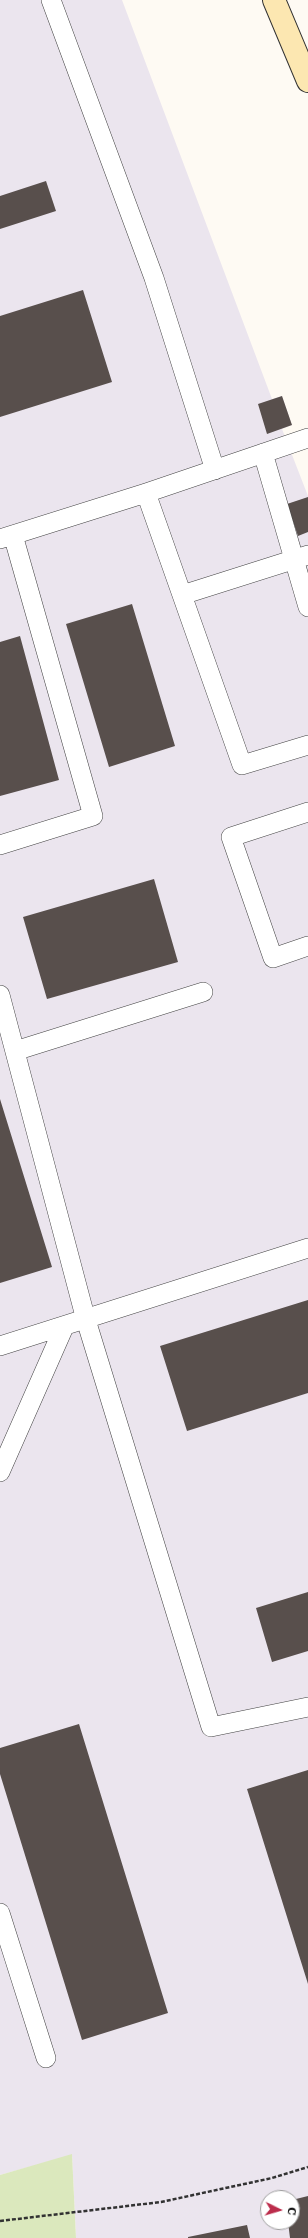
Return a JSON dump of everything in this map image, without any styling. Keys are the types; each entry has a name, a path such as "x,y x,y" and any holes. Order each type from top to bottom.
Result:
{"main road":[{"path":"274,0 308,81"}],"lane":[{"path":"51,0 154,278 216,470"},
{"path":"0,845 93,816 7,537 146,494 308,438"},
{"path":"263,453 301,557 308,608"},
{"path":"146,494 242,766 308,745"},
{"path":"182,595 301,557"},
{"path":"308,812 231,837 273,958 308,946"},
{"path":"15,1051 202,992"},
{"path":"0,995 86,1320 211,1728 308,1707"},
{"path":"0,1346 86,1320 308,1248"},
{"path":"0,1472 64,1327"},
{"path":"0,1913 46,2058"}],"path":[{"path":"0,2221 161,2202 272,2178 308,2167"}],"shaded area":[{"path":"0,0 122,0 272,399 282,396 292,425 282,429 308,496 308,2238 76,2238 72,2155 0,2175"}],"green space":[{"path":"72,2154 76,2238 0,2238 0,2175"}],"building":[{"path":"46,181 56,211 0,229 0,196"},
{"path":"83,290 112,382 0,417 0,316"},
{"path":"282,396 292,425 267,434 258,404"},
{"path":"308,497 308,532 298,536 287,504"},
{"path":"132,604 175,746 109,767 66,624"},
{"path":"20,636 59,780 0,796 0,642"},
{"path":"154,879 178,962 47,999 23,917"},
{"path":"0,1099 52,1267 0,1283"},
{"path":"308,1300 308,1393 187,1431 160,1346"},
{"path":"308,1592 308,1651 272,1662 256,1608"},
{"path":"79,1724 168,2013 82,2040 0,1774 0,1748"},
{"path":"308,1770 308,1984 247,1789"},
{"path":"308,2196 308,2238 290,2238 289,2230 300,2230 300,2198"},
{"path":"247,2225 250,2238 188,2238 188,2237"}]}
